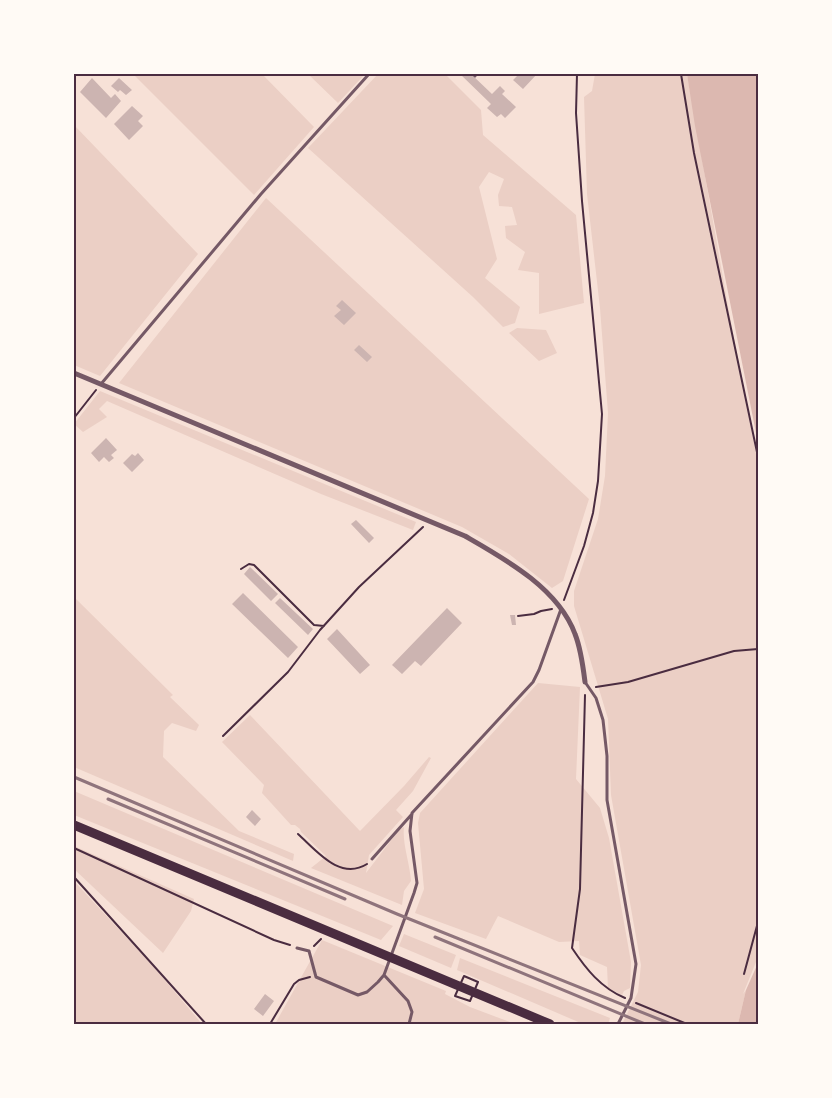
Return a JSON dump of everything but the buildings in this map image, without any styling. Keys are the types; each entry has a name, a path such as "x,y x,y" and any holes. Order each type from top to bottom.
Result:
{"main road":[{"path":"74,825 550,1024"}],"street":[{"path":"74,373 465,536 503,558 533,581 561,607 575,633 585,682"}],"lane":[{"path":"101,384 261,194 369,74"},
{"path":"372,858 533,682 540,670 561,607"},
{"path":"585,682 596,698 603,720 607,756 607,800 636,964 631,998 618,1024"},
{"path":"297,948 309,952 316,977 358,995 367,992 384,975 417,883 410,831 412,813"},
{"path":"384,975 408,1001 412,1012 409,1024"}],"path":[{"path":"561,607 584,546 593,513 598,481 602,414 582,201 576,113 577,74"},
{"path":"680,74 694,153 758,457"},
{"path":"74,418 101,384"},
{"path":"223,736 288,672 324,626 359,587 428,521"},
{"path":"241,568 249,564 254,565 314,625 324,626"},
{"path":"518,616 534,614 548,609"},
{"path":"589,688 628,682 734,651 758,650"},
{"path":"585,682 580,889 572,948 581,961 606,988 626,999"},
{"path":"298,834 337,867 351,870 366,866 372,858"},
{"path":"74,848 274,940 297,948"},
{"path":"74,877 206,1024"},
{"path":"744,974 758,922"},
{"path":"270,1024 294,984 308,976 316,977"},
{"path":"464,976 478,982"},
{"path":"635,1002 687,1024"}],"shaded area":[{"path":"133,74 262,74 314,127 254,195"},
{"path":"308,74 365,74 338,103"},
{"path":"378,74 445,74 481,110 483,135 576,215 584,303 539,314 539,273 518,270 525,252 506,238 505,226 517,225 512,207 499,206 498,195 504,179 489,172 479,187 497,259 485,278 520,307 515,323 503,327 473,297 308,148"},
{"path":"595,74 687,74 758,464 758,957 743,994 746,990 738,1024 622,1024 638,992 641,965 611,795 608,719 574,606 574,591 598,519 605,476 608,413 600,308 587,194 584,97 592,91"},
{"path":"687,74 758,74 758,443 695,126"},
{"path":"74,125 198,254 100,376 74,365"},
{"path":"266,198 589,499 563,581 552,588 509,554 462,527 119,383"},
{"path":"517,328 546,330 557,353 539,361 509,333"},
{"path":"100,391 416,522 413,530 321,494 107,401 99,409 107,417 83,432 74,424"},
{"path":"74,597 173,695 170,697 199,725 196,731 172,723 164,731 163,757 239,831 294,854 293,861 74,767"},
{"path":"538,683 580,687 576,779 600,808 609,838 631,962 630,988 624,991 622,995 608,988 607,967 580,955 579,941 559,942 498,916 486,939 415,913 424,889 418,823 420,813"},
{"path":"250,715 360,831 429,757 431,758 413,791 396,810 403,817 369,855 366,873 399,830 404,827 404,840 411,881 404,891 402,905 311,868 326,856 300,829 295,825 291,825 262,793 264,785 222,742"},
{"path":"74,791 393,926 381,940 74,815"},
{"path":"74,846 194,899 191,911 163,953 74,869"},
{"path":"74,881 153,966 202,1024 74,1024"},
{"path":"404,934 456,955 451,968 399,946"},
{"path":"322,940 446,991 445,994 470,1007 515,1024 275,1024"},
{"path":"460,958 610,1018 608,1024 583,1024 457,970"},
{"path":"758,963 758,1024 738,1024 746,990"}],"railway":[{"path":"74,777 397,914 671,1024"},
{"path":"108,799 345,899"},
{"path":"435,937 645,1024"}]}
